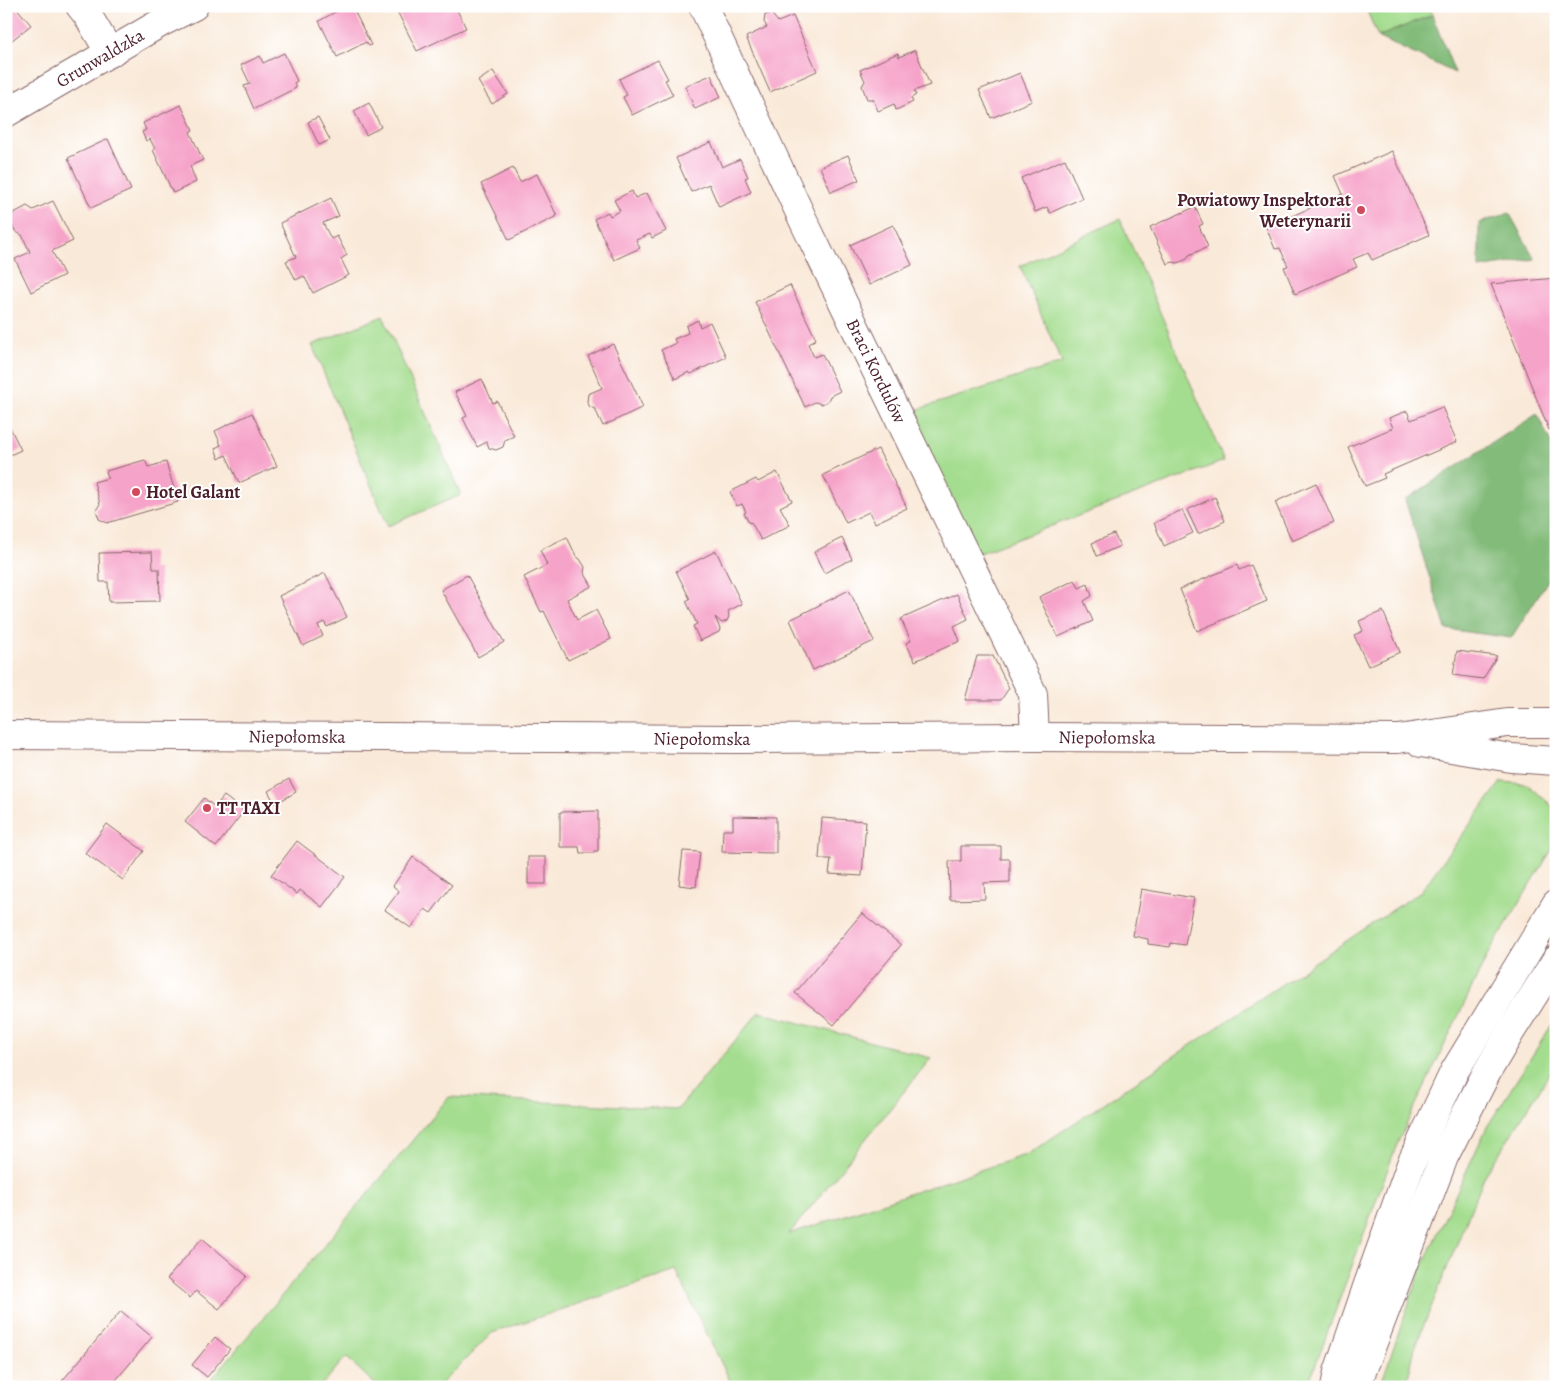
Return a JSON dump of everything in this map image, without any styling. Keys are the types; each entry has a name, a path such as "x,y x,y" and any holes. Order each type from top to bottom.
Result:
{"main road":[{"path":"80,6 110,53"},
{"name":"Grunwaldzka","path":"6,113 162,22 194,6"},
{"name":"Braci Kordulów","path":"702,6 804,224 1033,694 1035,737"},
{"name":"Niepołomska","path":"1398,740 1507,723 1556,723"},
{"name":"Niepołomska","path":"6,735 733,739 1035,737 1398,740 1511,758 1556,761"},
{"path":"1511,758 1545,769 1556,780"},
{"path":"1335,1387 1338,1372 1366,1287 1411,1164 1454,1072 1556,904"},
{"path":"1356,1387 1444,1157 1487,1072 1511,1030 1556,960"}],"green space":[{"path":"1365,6 1428,6 1432,15 1378,37"},
{"path":"1432,15 1455,73 1378,37"},
{"path":"1509,213 1535,259 1479,268 1479,223"},
{"path":"1120,219 1224,461 972,556 906,413 1062,363 1020,266"},
{"path":"383,316 461,495 388,526 312,345"},
{"path":"1537,414 1556,453 1556,568 1511,638 1446,629 1405,500"},
{"path":"1501,782 1527,784 1552,806 1556,814 1556,843 1488,954 1397,1144 1309,1382 1298,1387 733,1387 676,1271 492,1333 438,1387 378,1387 346,1357 320,1387 205,1387 449,1097 678,1109 759,1012 931,1058 789,1234 1028,1154 1421,891"},
{"path":"1556,1018 1556,1064 1484,1177 1415,1347 1406,1387 1380,1387 1420,1271 1487,1127"}],"building":[{"path":"6,6 15,6 31,25 6,45"},
{"path":"337,6 352,6 371,45 369,46 366,42 337,57 319,21 339,10"},
{"path":"401,6 455,6 466,28 417,51 396,9"},
{"path":"771,13 778,22 793,16 817,71 770,92 746,37 767,27 764,22 765,15"},
{"path":"915,50 930,85 914,91 916,95 911,98 913,102 896,110 894,104 878,111 873,99 867,99 862,86 865,81 860,70 898,53 899,57"},
{"path":"284,53 297,81 294,83 296,88 254,109 244,86 250,84 241,65 260,56 263,63"},
{"path":"658,60 668,79 665,80 673,95 632,115 623,97 627,95 619,79"},
{"path":"493,71 508,94 492,104 478,81"},
{"path":"1020,73 1032,101 991,118 979,90"},
{"path":"711,75 721,97 695,109 685,86"},
{"path":"369,103 381,127 366,135 354,111"},
{"path":"181,105 193,130 190,132 203,160 190,166 196,182 173,193 153,150 155,149 150,139 146,141 142,132 146,130 143,123"},
{"path":"318,117 330,140 319,145 308,122"},
{"path":"108,139 131,190 91,208 68,158"},
{"path":"711,142 722,167 740,159 748,177 745,178 751,192 719,207 709,184 691,192 676,158"},
{"name":"Powiatowy Inspektorat Weterynarii","path":"1392,151 1429,235 1372,260 1368,253 1353,259 1357,267 1295,294 1284,267 1288,266 1280,248 1275,249 1266,227 1343,194 1335,176"},
{"path":"848,155 859,180 831,192 820,167"},
{"path":"1065,159 1082,198 1050,213 1047,207 1035,212 1021,178"},
{"path":"513,168 520,182 537,174 557,216 509,240 481,184"},
{"path":"632,191 635,198 647,193 666,231 652,238 650,234 636,240 640,248 614,260 594,219 608,212 610,216 620,211 614,200"},
{"path":"331,198 339,216 323,223 331,239 337,236 347,255 341,259 349,275 313,293 304,276 296,280 286,261 296,257 280,223"},
{"path":"53,201 73,241 52,251 64,275 31,292 15,259 30,252 22,235 16,232 10,222 12,214 27,206 33,210"},
{"path":"1195,207 1203,224 1199,226 1208,247 1189,255 1187,259 1178,263 1167,264 1150,227"},
{"path":"893,225 912,265 869,285 850,245"},
{"path":"1556,278 1556,425 1549,430 1491,284"},
{"path":"790,285 816,339 808,344 814,357 822,354 840,391 830,396 828,401 822,404 815,402 805,407 755,302"},
{"path":"698,320 700,327 710,322 726,357 691,374 689,372 675,379 661,350 676,343 674,339 688,333 686,326"},
{"path":"613,344 643,407 603,426 595,409 590,407 587,402 588,394 602,388 588,356"},
{"path":"482,379 493,403 497,401 514,436 505,440 503,447 496,450 489,448 487,442 477,447 463,418 467,416 455,392"},
{"path":"1442,407 1457,442 1383,474 1385,478 1365,486 1348,447 1393,428 1389,418 1407,411 1411,420"},
{"path":"252,413 277,466 239,483 226,455 219,459 215,448 221,445 215,431"},
{"path":"6,419 21,450 10,455 6,447"},
{"path":"878,449 907,508 875,523 869,512 846,523 823,475"},
{"name":"Hotel Galant","path":"145,460 148,467 166,462 178,502 107,523 99,519 96,510 100,504 94,482 108,478 106,471"},
{"path":"777,472 792,501 780,507 790,525 761,540 751,522 749,523 742,504 737,506 730,492 756,479 758,482"},
{"path":"1316,483 1334,523 1292,541 1275,502"},
{"path":"1215,497 1225,521 1198,534 1187,510"},
{"path":"1182,510 1193,533 1164,546 1154,523"},
{"path":"1114,534 1120,546 1097,556 1092,543"},
{"path":"567,537 576,556 585,567 584,572 592,586 567,599 577,620 596,610 611,639 568,660 544,611 541,612 524,577 547,565 540,550"},
{"path":"842,538 852,559 824,573 814,552"},
{"path":"716,551 742,604 728,611 727,621 722,623 715,617 720,629 719,632 700,641 693,626 697,624 686,601 690,599 676,571"},
{"path":"152,552 153,569 159,569 160,601 109,602 108,582 100,582 99,553"},
{"path":"1237,565 1239,570 1251,565 1267,601 1197,631 1180,589"},
{"path":"325,573 347,617 327,627 324,622 318,625 323,636 303,646 279,596"},
{"path":"467,575 504,642 478,657 441,590"},
{"path":"1075,580 1079,588 1088,584 1092,596 1084,601 1093,621 1058,637 1039,597"},
{"path":"849,590 874,641 813,670 790,620"},
{"path":"957,594 968,619 954,626 960,641 915,661 906,643 911,641 901,619"},
{"path":"1383,611 1400,652 1368,666 1354,635 1363,631 1359,621"},
{"path":"1457,651 1497,656 1483,679 1453,675"},
{"path":"977,656 993,656 1009,688 1001,700 965,700"},
{"path":"289,779 296,792 275,804 268,791"},
{"path":"224,796 244,811 216,847 185,822 204,798 215,807"},
{"path":"598,811 598,851 594,851 594,853 580,853 579,847 560,847 560,812"},
{"path":"733,816 776,817 776,853 722,852 723,830 733,830"},
{"path":"822,818 866,821 862,876 829,874 831,859 819,859"},
{"path":"107,824 144,851 123,880 85,853"},
{"path":"297,841 345,877 322,907 300,890 297,894 271,875"},
{"path":"961,846 1001,846 1001,859 1010,859 1010,882 984,883 985,899 950,900 949,861 961,861"},
{"path":"683,851 700,852 696,887 679,885"},
{"path":"413,857 452,885 431,913 425,909 411,928 385,910 399,891 393,886"},
{"path":"528,857 546,857 546,884 528,884"},
{"path":"1141,889 1194,898 1185,945 1171,943 1170,947 1148,944 1148,939 1133,936"},
{"path":"862,913 901,945 834,1025 795,993"},
{"path":"202,1238 247,1276 219,1309 196,1291 190,1298 167,1279"},
{"path":"121,1311 152,1337 127,1367 110,1387 57,1387"},
{"path":"215,1337 230,1349 207,1377 192,1365"}],"place":[{"name":"Powiatowy Inspektorat Weterynarii","path":"1361,210"},
{"name":"Hotel Galant","path":"136,492"},
{"name":"TT TAXI","path":"207,808"}]}
